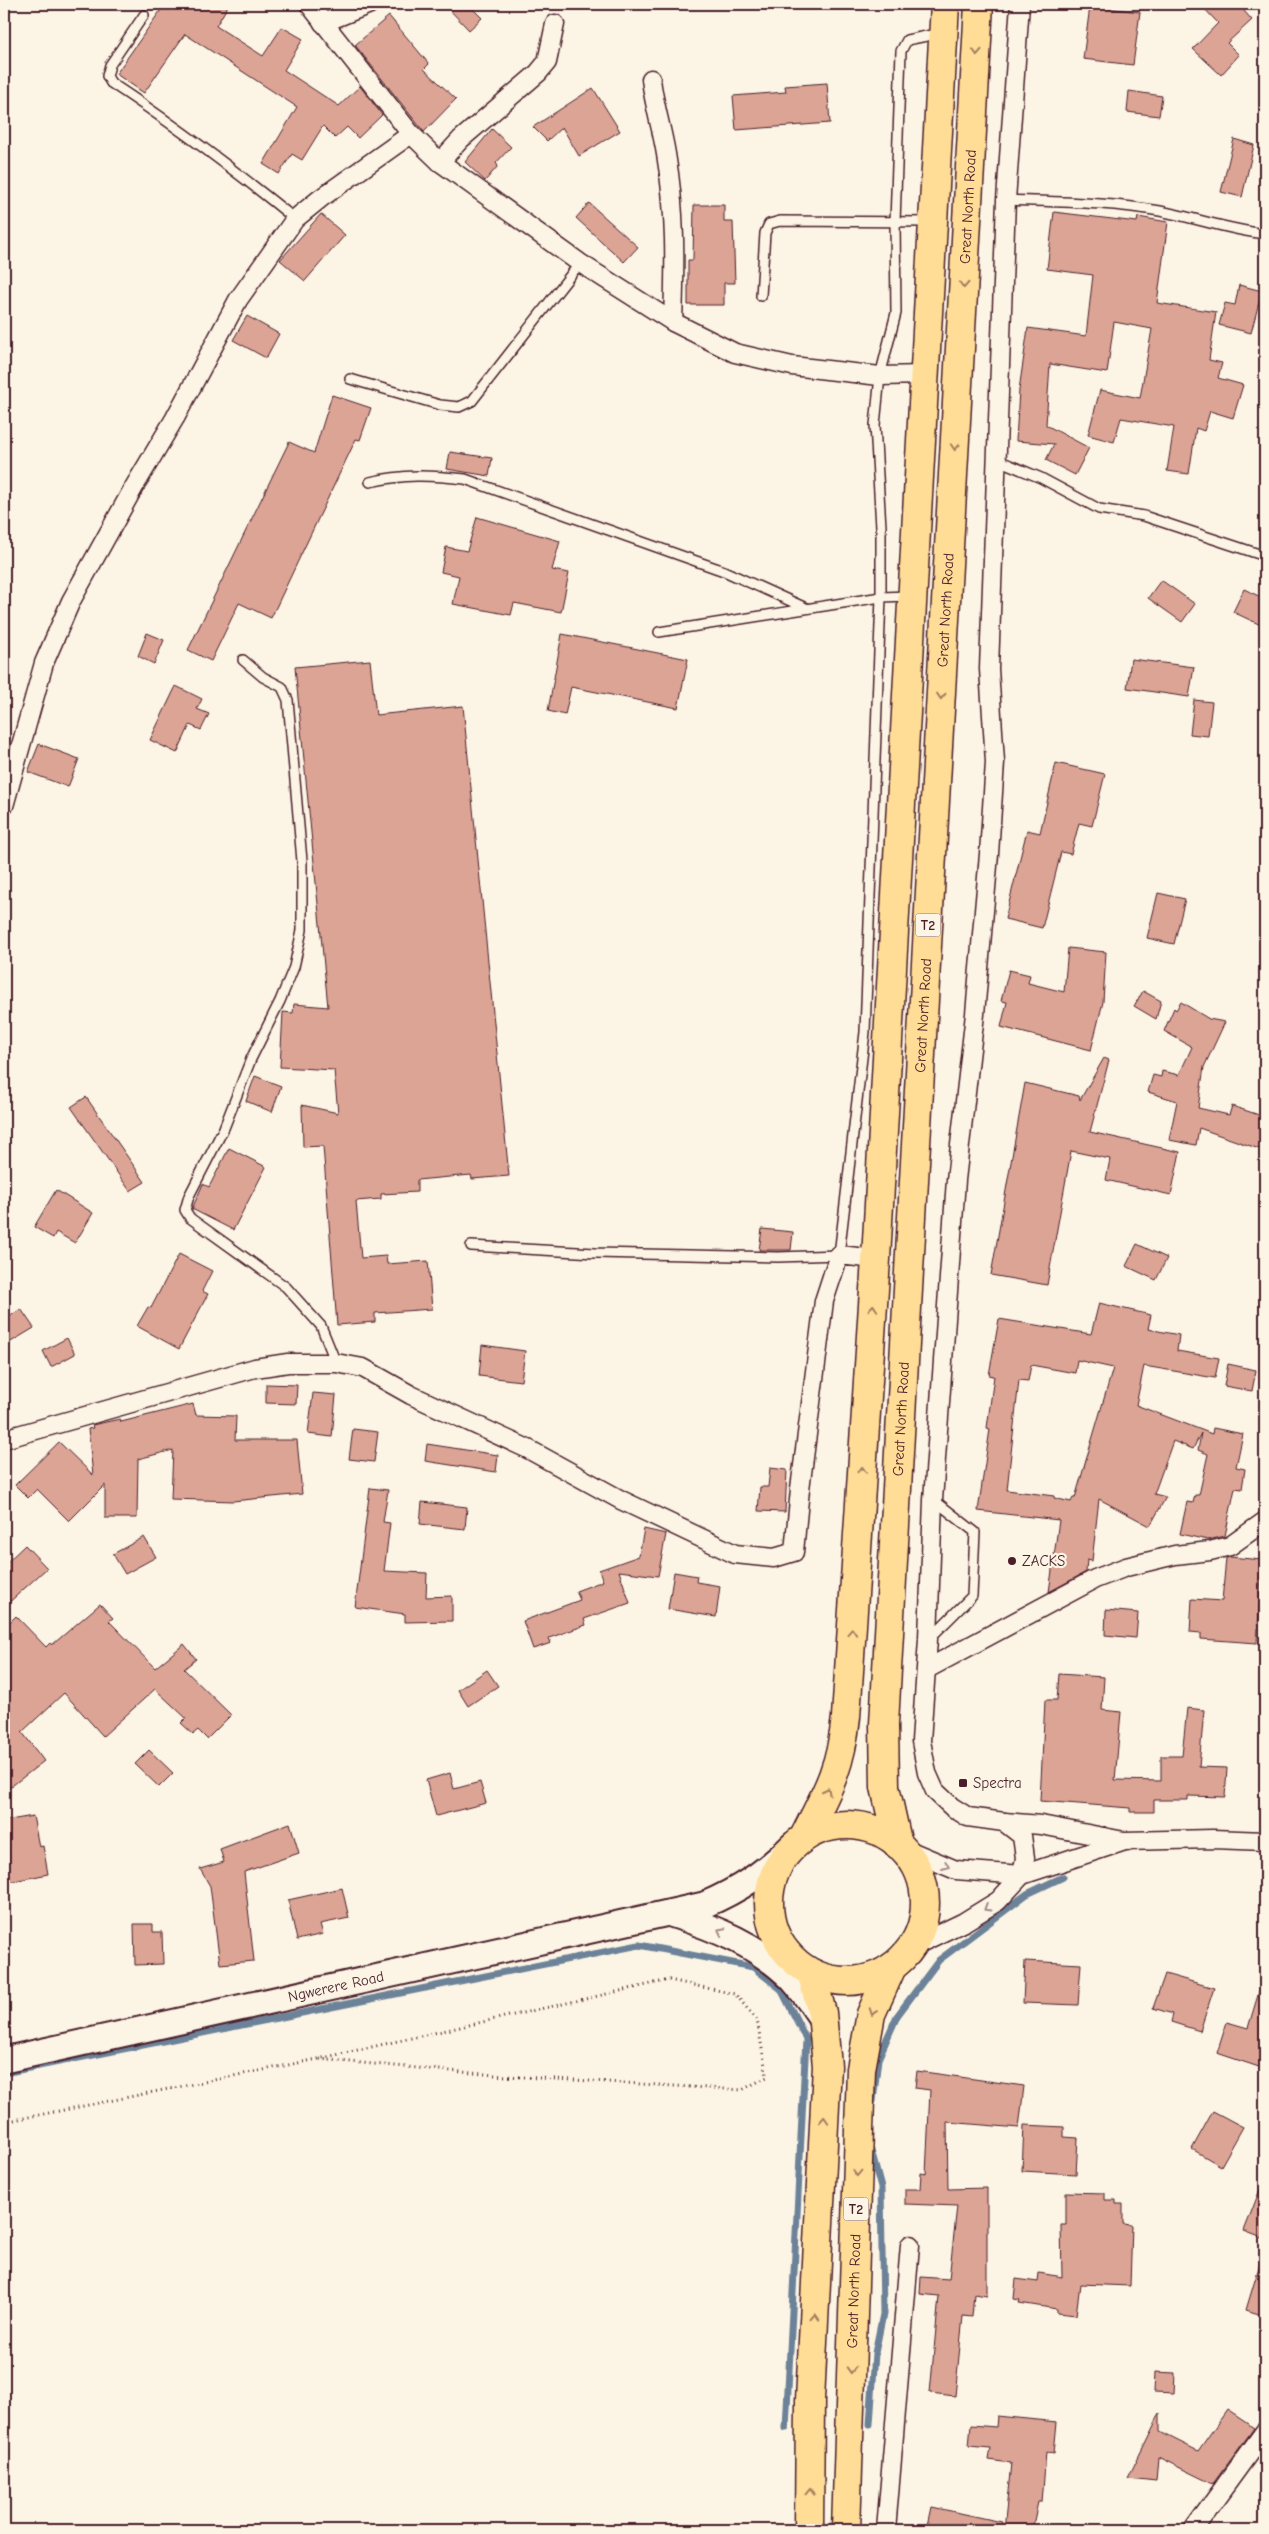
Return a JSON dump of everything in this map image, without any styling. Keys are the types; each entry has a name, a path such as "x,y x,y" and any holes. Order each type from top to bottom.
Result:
{"main road":[{"name":"T2","path":"799,1840 833,1779 843,1749 876,1258 944,4"},
{"name":"Great North Road","path":"900,1846 885,1786 884,1724 980,4"},
{"path":"668,1913 713,1927 756,1950 807,1972 825,1980 853,1983 867,1980 892,1967 910,1948 923,1919 924,1887 919,1872 900,1846 885,1834 854,1824 837,1824 799,1840 774,1878 769,1903 773,1929 778,1940 793,1961 807,1972 822,2019 827,2066 810,2400 809,2530"},
{"name":"Ngwerere Road","path":"4,2060 704,1905 737,1891 767,1870 799,1840"},
{"path":"756,1950 792,1980 822,2019"},
{"name":"Great North Road","path":"846,2530 861,2069 871,2014 892,1967"}],"street":[{"path":"309,4 412,134 440,162 580,263 673,322 735,352 792,366 880,376 924,375"},
{"path":"323,23 370,4"},
{"path":"1020,4 1006,200 989,669 995,762 989,854 956,1180 933,1500 928,1640 921,1741 927,1773 935,1791 952,1807 968,1817 1041,1825 1124,1841 1213,1839 1265,1841"},
{"path":"440,162 461,139 538,73 547,62 555,24"},
{"path":"650,79 654,106 666,153 676,237 673,322"},
{"path":"4,806 44,663 71,601 134,486 175,418 238,300 295,220 321,198 412,134"},
{"path":"4,1439 255,1368 288,1363 336,1363 363,1368 412,1395 528,1450 621,1500 735,1554 774,1558 794,1552 800,1489 824,1301 838,1255 876,1258"},
{"path":"926,1669 1095,1579 1126,1567 1167,1557 1230,1546 1265,1521"},
{"path":"910,1948 964,1922 998,1901 1022,1875 1024,1858 1022,1836 1004,1822"},
{"path":"900,1846 956,1870 1022,1875 1124,1841"},
{"path":"886,2530 910,2246"},
{"path":"1193,2530 1265,2431"}],"lane":[{"path":"144,15 110,65 107,76 110,83 151,110 245,178 295,220"},
{"path":"471,1246 595,1253 778,1257 838,1255 864,1032 881,597 881,527 875,425 880,376 896,313 895,222 901,51 907,40 943,33"},
{"path":"1006,200 1097,204 1161,211 1235,230 1265,234"},
{"path":"761,296 765,233 769,224 780,221 932,222"},
{"path":"350,379 440,405 459,408 472,401 580,263"},
{"path":"998,460 1041,478 1099,509 1144,516 1265,556"},
{"path":"370,482 394,477 426,474 465,479 724,572 806,608"},
{"path":"659,632 881,597 912,596"},
{"path":"243,660 263,677 282,687 288,700 302,861 302,930 294,966 280,1001 251,1060 224,1128 189,1196 185,1210 190,1218 286,1287 321,1326 336,1363"},
{"path":"928,1640 972,1596 976,1532 933,1500"}],"path":[{"path":"4,2122 318,2059 669,1980 735,1994 757,2020 767,2077 742,2090 506,2076 318,2059"}],"building":[{"path":"165,4 229,4 216,26 263,56 282,27 303,39 284,70 339,106 360,86 382,115 358,138 347,127 335,138 323,126 302,160 292,154 279,174 263,164 297,107 185,34 144,93 116,74"},
{"path":"444,4 468,4 482,18 469,30"},
{"path":"1200,4 1238,4 1252,20 1227,43 1239,55 1221,75 1193,49 1218,23"},
{"path":"1090,6 1140,12 1133,65 1083,59"},
{"path":"389,16 429,64 424,69 456,99 424,132 355,45"},
{"path":"827,83 830,123 736,130 733,96 786,92 785,86"},
{"path":"593,88 620,131 579,156 562,127 547,141 533,127"},
{"path":"1129,91 1162,96 1159,116 1127,112"},
{"path":"492,129 511,147 496,163 498,166 485,181 465,162"},
{"path":"1234,139 1254,145 1242,197 1221,192"},
{"path":"589,203 638,247 624,262 576,218"},
{"path":"694,205 724,205 724,222 733,222 735,283 724,283 724,305 688,305 688,260 693,260"},
{"path":"1054,212 1137,222 1138,217 1168,222 1157,303 1216,312 1209,360 1222,363 1218,378 1243,385 1233,418 1210,411 1204,431 1196,428 1189,474 1167,471 1174,427 1121,418 1114,442 1088,435 1100,390 1140,398 1152,329 1114,322 1107,373 1050,364 1046,425 1089,448 1075,475 1046,460 1054,444 1016,441 1019,390 1028,328 1086,336 1093,275 1047,269"},
{"path":"321,214 345,235 305,281 280,260"},
{"path":"1239,285 1262,291 1251,333 1219,325 1225,303 1235,305"},
{"path":"247,316 279,334 266,358 233,340"},
{"path":"332,395 371,408 360,440 356,439 271,618 239,603 211,661 188,650 289,442 314,453"},
{"path":"450,452 492,458 489,476 447,469"},
{"path":"477,517 560,541 552,570 569,573 561,612 514,603 511,615 453,604 459,576 441,572 446,547 467,551"},
{"path":"1161,580 1195,604 1182,622 1148,598"},
{"path":"1244,589 1265,599 1265,627 1233,612"},
{"path":"147,633 164,640 154,664 138,656"},
{"path":"562,634 688,659 678,708 571,687 565,715 548,711"},
{"path":"1131,659 1194,667 1189,697 1127,688"},
{"path":"370,660 376,715 463,706 509,1176 472,1179 471,1175 417,1180 417,1192 381,1194 381,1199 356,1201 361,1258 386,1256 387,1264 428,1261 432,1309 375,1313 375,1322 337,1325 323,1146 303,1147 302,1105 338,1113 334,1070 280,1067 283,1012 293,1013 294,1004 328,1007 295,667"},
{"path":"176,686 202,699 197,709 209,714 201,730 190,725 177,753 150,740"},
{"path":"1194,700 1212,702 1208,736 1190,734"},
{"path":"39,744 79,759 68,787 28,772"},
{"path":"1056,763 1105,774 1092,826 1079,823 1071,854 1061,852 1042,928 1005,919 1027,830 1040,833"},
{"path":"1158,893 1185,899 1174,944 1147,938"},
{"path":"1068,948 1106,952 1103,1002 1091,1050 1001,1027 1007,1002 1001,1001 1009,970 1030,975 1028,983 1064,992"},
{"path":"1143,991 1161,1001 1156,1019 1134,1006"},
{"path":"1181,1002 1209,1019 1225,1022 1204,1067 1198,1108 1229,1115 1232,1106 1265,1117 1265,1151 1199,1128 1196,1145 1169,1140 1177,1101 1148,1092 1153,1075 1161,1077 1162,1071 1179,1075 1192,1047 1164,1031 1174,1008 1176,1010"},
{"path":"1104,1058 1109,1060 1090,1132 1180,1152 1171,1195 1106,1180 1110,1159 1071,1151 1047,1285 991,1275 1025,1083 1079,1096 1080,1100"},
{"path":"255,1076 281,1086 272,1112 246,1101"},
{"path":"86,1097 145,1182 130,1191 71,1107"},
{"path":"229,1148 266,1167 233,1230 192,1209 203,1184 209,1187"},
{"path":"56,1190 93,1213 75,1243 56,1232 53,1238 34,1227"},
{"path":"762,1229 793,1232 791,1250 759,1250"},
{"path":"1137,1244 1167,1258 1156,1280 1126,1266"},
{"path":"179,1254 212,1271 202,1291 208,1294 179,1349 137,1326 148,1307 151,1308"},
{"path":"1099,1303 1151,1315 1148,1329 1179,1335 1177,1351 1219,1358 1215,1378 1144,1366 1136,1405 1212,1434 1213,1428 1243,1434 1236,1467 1245,1469 1242,1489 1235,1488 1225,1536 1208,1540 1180,1534 1187,1502 1193,1503 1195,1495 1199,1495 1208,1454 1198,1450 1201,1433 1193,1449 1173,1441 1154,1494 1166,1497 1150,1526 1099,1499 1092,1561 1087,1560 1086,1572 1049,1592 1059,1520 978,1511 990,1429 987,1428 994,1376 989,1375 999,1319 1091,1334","holes":["1077,1360 1113,1368 1075,1498 1071,1502 1054,1498 1054,1496 1007,1490 1019,1380 1028,1381 1031,1365 1075,1373"]},
{"path":"21,1309 34,1328 4,1346 4,1320"},
{"path":"67,1338 75,1354 51,1367 43,1351"},
{"path":"482,1345 525,1351 521,1381 479,1376"},
{"path":"1228,1364 1256,1370 1252,1391 1224,1386"},
{"path":"266,1384 297,1385 296,1404 266,1403"},
{"path":"313,1393 336,1395 332,1437 308,1434"},
{"path":"193,1404 196,1415 236,1416 235,1440 297,1440 302,1494 233,1501 171,1499 173,1450 138,1459 137,1518 105,1518 105,1485 69,1521 37,1489 28,1498 15,1485 59,1442 93,1475 88,1429 93,1428 92,1425 120,1419 121,1422"},
{"path":"353,1429 378,1432 374,1462 349,1459"},
{"path":"427,1444 498,1455 496,1472 425,1461"},
{"path":"770,1468 787,1470 785,1512 758,1511 760,1487 768,1487"},
{"path":"370,1488 388,1490 383,1522 390,1523 384,1571 427,1573 426,1597 452,1596 452,1621 405,1622 405,1614 355,1607"},
{"path":"422,1502 467,1507 465,1529 420,1524"},
{"path":"644,1529 666,1534 658,1576 619,1571 630,1603 584,1619 586,1625 549,1638 551,1643 533,1649 523,1621 580,1600 576,1591 603,1581 599,1570 639,1556"},
{"path":"144,1537 156,1557 125,1574 113,1554"},
{"path":"25,1545 47,1568 4,1607 4,1565"},
{"path":"1226,1558 1262,1560 1257,1643 1201,1639 1201,1633 1190,1632 1192,1599 1222,1601"},
{"path":"674,1572 697,1576 696,1582 720,1586 716,1617 668,1609"},
{"path":"100,1604 113,1618 109,1621 155,1668 184,1644 196,1659 184,1669 231,1715 207,1739 198,1730 193,1734 181,1723 186,1718 155,1689 103,1736 64,1693 22,1732 44,1761 4,1792 4,1628 16,1616 46,1647 50,1643 52,1645"},
{"path":"1106,1610 1138,1613 1136,1638 1105,1635"},
{"path":"487,1670 498,1686 468,1706 458,1690"},
{"path":"1059,1674 1104,1677 1102,1710 1121,1712 1115,1780 1161,1781 1161,1756 1182,1756 1187,1708 1204,1710 1199,1767 1227,1768 1225,1797 1188,1796 1188,1800 1154,1800 1154,1812 1130,1812 1130,1808 1040,1801 1045,1700 1057,1700"},
{"path":"149,1750 173,1773 159,1787 135,1764"},
{"path":"450,1773 454,1789 480,1782 486,1803 436,1816 426,1780"},
{"path":"33,1816 39,1847 43,1846 48,1874 4,1883 4,1821"},
{"path":"290,1823 299,1853 244,1872 254,1961 220,1964 210,1886 200,1869 224,1862 220,1849"},
{"path":"342,1888 349,1918 320,1924 323,1934 297,1940 288,1900"},
{"path":"134,1924 153,1924 153,1932 162,1932 163,1964 135,1965"},
{"path":"1025,1961 1081,1964 1078,2005 1023,2003"},
{"path":"1165,1974 1214,1988 1200,2031 1171,2022 1173,2014 1153,2008"},
{"path":"1261,1985 1265,1986 1265,2069 1217,2053 1227,2022 1248,2028"},
{"path":"917,2071 1024,2086 1019,2128 947,2122 948,2189 987,2188 987,2296 974,2294 972,2317 963,2316 955,2396 930,2393 939,2296 920,2294 921,2277 949,2279 957,2206 905,2204 905,2189 920,2189 921,2173 926,2174 930,2090 915,2088"},
{"path":"1213,2111 1243,2127 1221,2166 1192,2149"},
{"path":"1024,2125 1064,2127 1064,2137 1078,2138 1076,2174 1022,2171"},
{"path":"1265,2179 1265,2239 1244,2231"},
{"path":"1066,2192 1105,2193 1105,2200 1116,2200 1116,2204 1123,2204 1123,2224 1132,2225 1130,2286 1080,2284 1076,2315 1057,2313 1057,2309 1019,2303 1020,2300 1014,2299 1016,2279 1038,2282 1039,2273 1062,2277 1061,2225 1066,2225"},
{"path":"1261,2260 1265,2261 1265,2316 1246,2310"},
{"path":"1155,2372 1175,2373 1174,2393 1154,2392"},
{"path":"1227,2410 1254,2428 1213,2484 1158,2457 1156,2481 1128,2478 1160,2413 1160,2432 1198,2451"},
{"path":"997,2416 1057,2422 1054,2453 1046,2452 1042,2502 1038,2502 1032,2530 1004,2530 1011,2463 988,2460 990,2448 969,2446 971,2425 996,2427"},
{"path":"932,2507 1002,2522 1002,2530 927,2530"}],"waterway":[{"path":"873,2101 878,2059 897,2016 939,1960 1027,1894 1063,1877"},
{"path":"4,2073 639,1945 753,1967 781,1989 806,2039 786,2428"},
{"path":"870,2147 881,2188 883,2314 875,2353 870,2424"}],"place":[{"name":"ZACKS","path":"1012,1561"},
{"name":"Spectra","path":"963,1783"}]}
